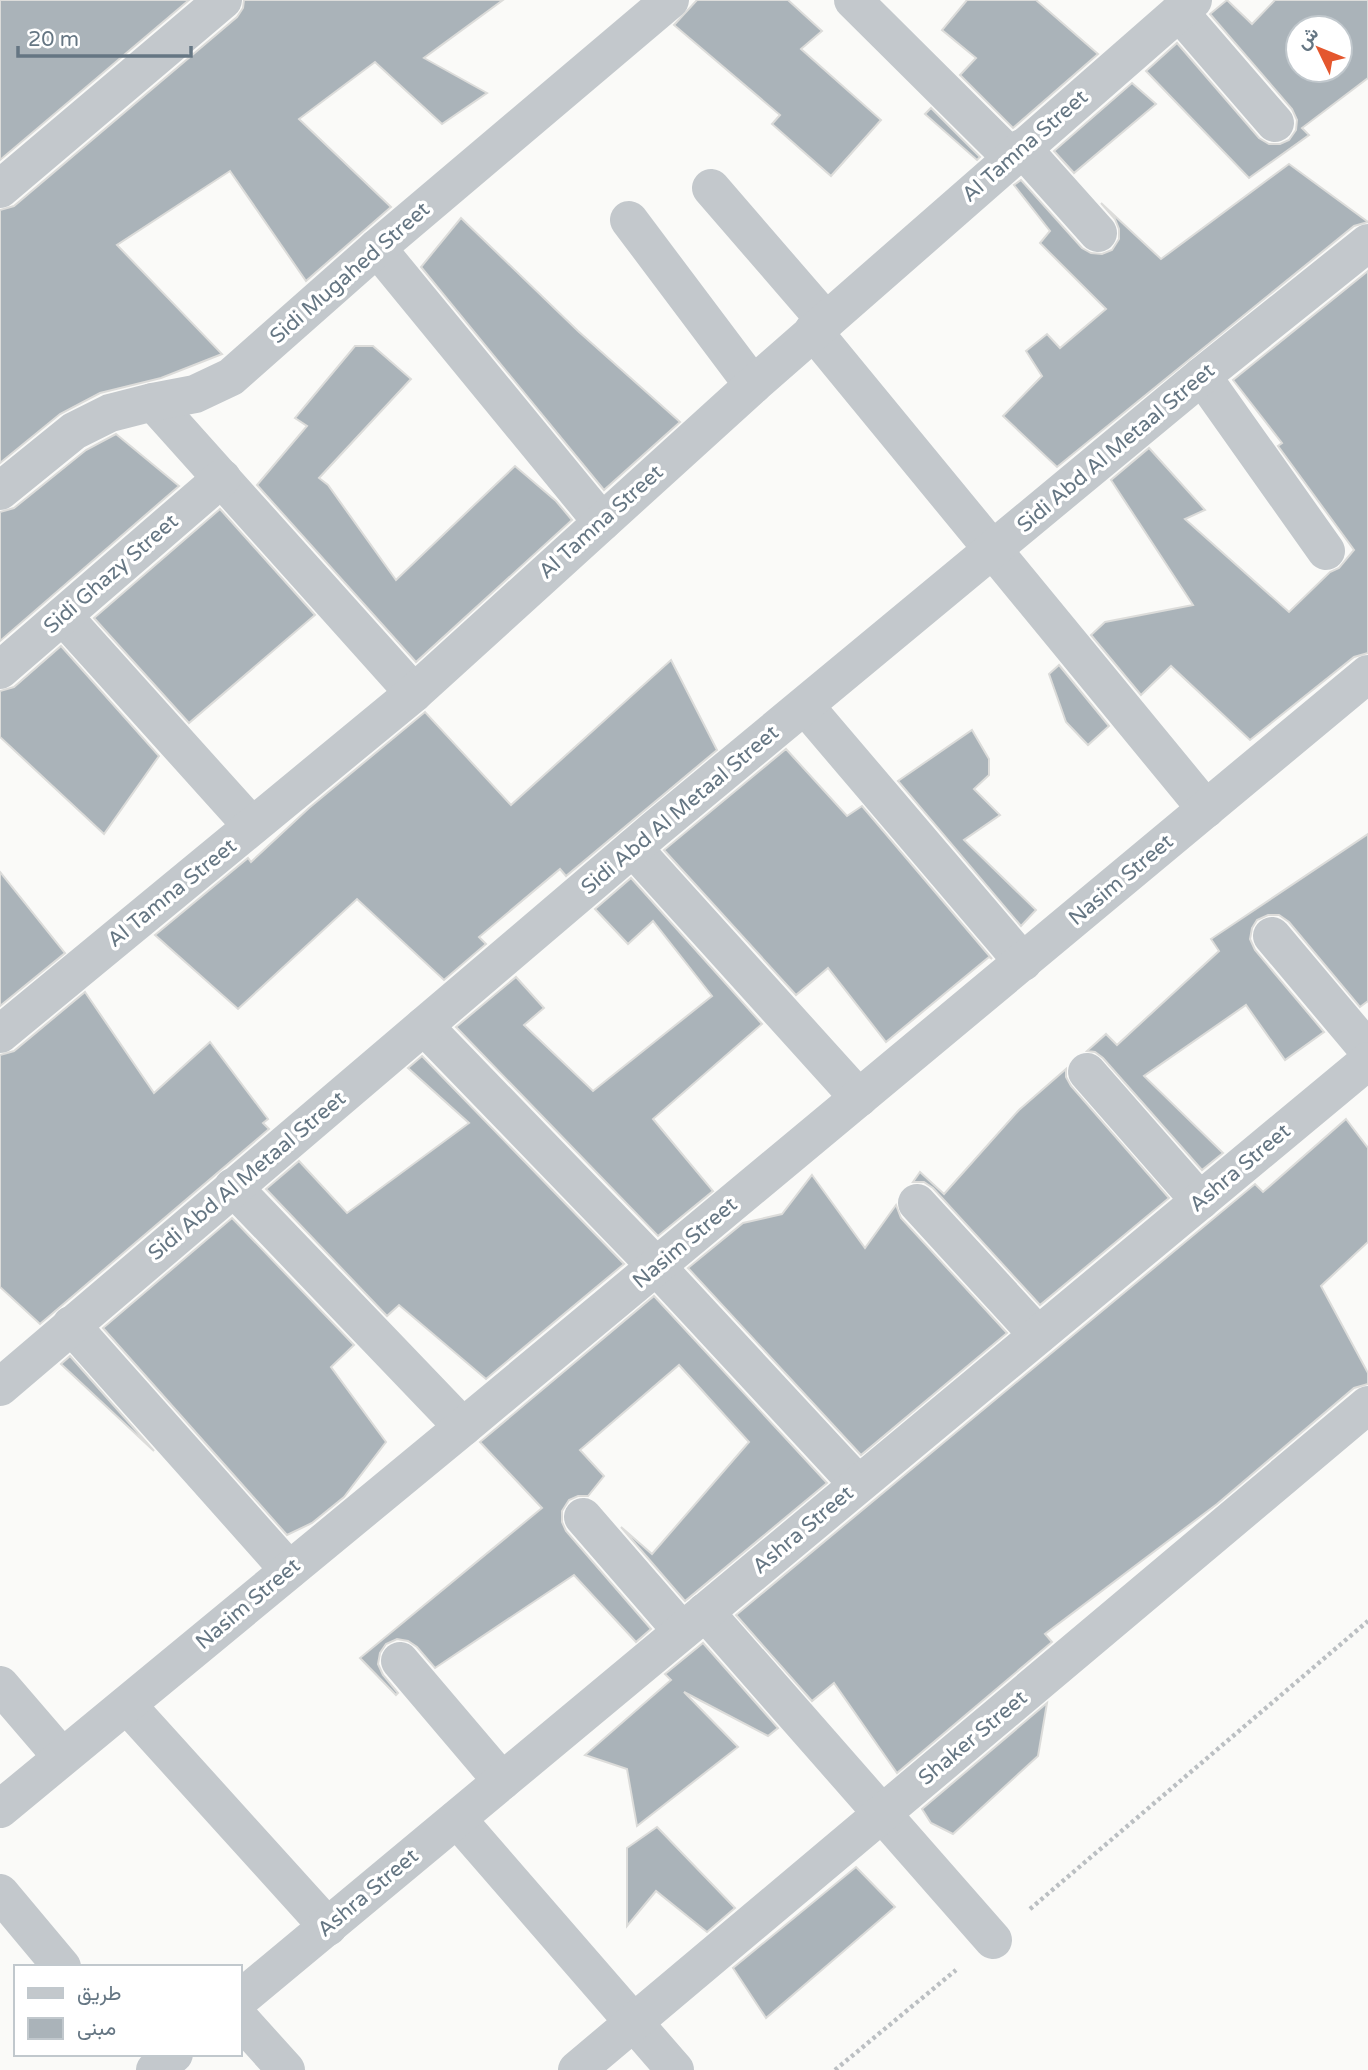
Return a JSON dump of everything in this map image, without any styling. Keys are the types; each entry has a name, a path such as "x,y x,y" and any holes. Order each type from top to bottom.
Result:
{"street":[{"path":"0,189 223,0"},
{"name":"Sidi Mugahed Street","path":"0,491 74,431 110,413 195,394 231,377 377,248 670,0"},
{"path":"853,0 1017,153 1098,233"},
{"path":"1186,6 1275,123"},
{"name":"Al Tamna Street","path":"0,1034 414,692 753,385 1186,6"},
{"path":"711,188 993,550 1206,809"},
{"path":"629,220 753,385"},
{"name":"Sidi Abd Al Metaal Street","path":"0,1387 633,848 1202,376 1368,243"},
{"path":"377,248 602,522"},
{"path":"1202,376 1326,551"},
{"path":"153,402 414,692"},
{"name":"Sidi Ghazy Street","path":"0,670 222,478"},
{"path":"62,616 252,826"},
{"name":"Nasim Street","path":"0,1809 1368,674"},
{"path":"805,706 1023,962"},
{"path":"633,848 859,1098"},
{"path":"1272,936 1368,1050"},
{"path":"424,1026 656,1266 858,1484"},
{"name":"Ashra Street","path":"242,1997 1368,1061"},
{"path":"1087,1072 1199,1201"},
{"path":"233,1187 463,1427"},
{"path":"917,1203 1038,1335"},
{"path":"71,1325 289,1570"},
{"name":"Shaker Street","path":"577,2070 1368,1405"},
{"path":"583,1517 693,1622 883,1814 993,1940"},
{"path":"400,1661 502,1781"},
{"path":"0,1685 62,1757"},
{"path":"127,1704 328,1927"},
{"path":"457,1819 675,2070"},
{"path":"0,1893 60,1965"},
{"path":"242,2021 286,2070"},
{"path":"138,2056 149,2070"},
{"path":"155,2070 172,2056"}],"path":[{"path":"835,2070 993,1940 1368,1622"}],"building":[{"path":"0,0 189,0 0,160"},
{"path":"244,0 503,0 424,58 487,93 442,124 375,62 299,119 391,207 306,281 230,171 117,245 222,354 161,378 100,393 60,414 0,463 0,210 14,206 237,17 243,8"},
{"path":"697,0 788,0 822,31 801,49 881,120 831,176 772,124 780,115 674,25"},
{"path":"967,0 1036,0 1098,54 1013,128 960,75 976,58 942,30"},
{"path":"1227,0 1252,24 1275,0 1368,0 1368,78 1302,128 1309,135 1249,178 1146,71 1177,43 1259,138 1269,144 1280,144 1289,140 1296,130 1297,120 1292,109 1210,14"},
{"path":"1132,83 1156,104 1074,173 1054,151"},
{"path":"931,108 980,157 977,160 925,114"},
{"path":"1289,164 1368,222 1354,226 1057,467 1003,416 1042,376 1026,351 1047,334 1060,348 1106,309 1040,243 1050,231 1014,185 1021,180 1082,248 1091,253 1102,254 1112,250 1119,239 1115,219 1101,203 1161,259"},
{"path":"461,218 578,331 680,422 604,490 421,267"},
{"path":"1368,271 1368,653 1354,657 1250,740 1171,666 1141,695 1091,635 1105,622 1193,605 1111,480 1149,448 1205,510 1185,519 1289,612 1330,572 1339,568 1354,550 1278,446 1282,443 1233,380"},
{"path":"355,346 373,346 411,379 319,478 328,485 396,580 515,466 556,501 572,520 416,662 257,485 307,426 295,418"},
{"path":"116,434 179,486 0,641 0,512 14,508 86,450"},
{"path":"220,509 315,615 189,723 94,618"},
{"path":"61,646 159,756 104,834 0,737 0,691 14,687"},
{"path":"671,660 717,750 566,876 560,869 479,937 486,944 444,980 357,899 238,1009 155,935 248,858 251,862 309,808 425,712 511,805"},
{"path":"1059,665 1109,726 1088,745 1066,722 1049,674"},
{"path":"972,730 989,759 989,775 974,789 1000,815 964,840 1036,910 1021,926 898,781"},
{"path":"786,749 847,816 862,806 992,959 989,957 886,1042 828,968 796,995 664,850"},
{"path":"1368,834 1368,1001 1360,1007 1289,922 1279,915 1268,915 1257,920 1252,928 1250,939 1255,950 1324,1032 1285,1060 1246,1005 1144,1076 1223,1153 1202,1170 1103,1058 1095,1052 1087,1051 1106,1034 1117,1045 1219,951 1211,939"},
{"path":"0,872 65,953 0,1006"},
{"path":"631,878 762,1024 653,1119 713,1191 658,1236 456,1027 516,977 544,1008 524,1025 593,1091 712,996 653,921 628,944 595,909"},
{"path":"85,992 154,1093 210,1042 268,1119 263,1123 269,1129 40,1324 0,1287 0,1055 14,1051"},
{"path":"422,1056 624,1264 486,1379 399,1305 387,1316 266,1189 299,1161 347,1213 469,1123 408,1068"},
{"path":"1066,1069 1066,1077 1071,1086 1169,1198 1040,1305 933,1188 924,1182 913,1182 920,1172 944,1194 1019,1110"},
{"path":"1346,1119 1368,1148 1368,1242 1321,1286 1368,1373 1368,1384 1354,1388 1217,1504 1045,1634 1052,1642 897,1773 834,1683 812,1701 736,1615 1255,1184 1263,1192"},
{"path":"812,1175 865,1248 896,1205 901,1218 1007,1333 861,1455 688,1268 743,1223 782,1214"},
{"path":"232,1218 354,1345 331,1367 386,1442 344,1497 312,1523 287,1535 103,1328"},
{"path":"654,1296 827,1483 685,1601 621,1527 652,1554 749,1442 679,1365 580,1450 604,1476 588,1496 569,1500 562,1511 562,1522 566,1531 651,1629 636,1642 574,1575 435,1668 417,1647 408,1641 397,1639 386,1644 380,1653 378,1664 383,1675 398,1693 396,1695 360,1658 542,1508 480,1442"},
{"path":"70,1356 154,1451 61,1364"},
{"path":"703,1643 778,1728 768,1736 684,1692 738,1747 637,1826 627,1769 585,1755 671,1680 665,1674"},
{"path":"1047,1703 1038,1756 953,1834 931,1823 922,1809"},
{"path":"657,1827 735,1908 707,1932 656,1891 627,1926 627,1848"},
{"path":"856,1867 895,1907 766,2018 733,1968"}]}
